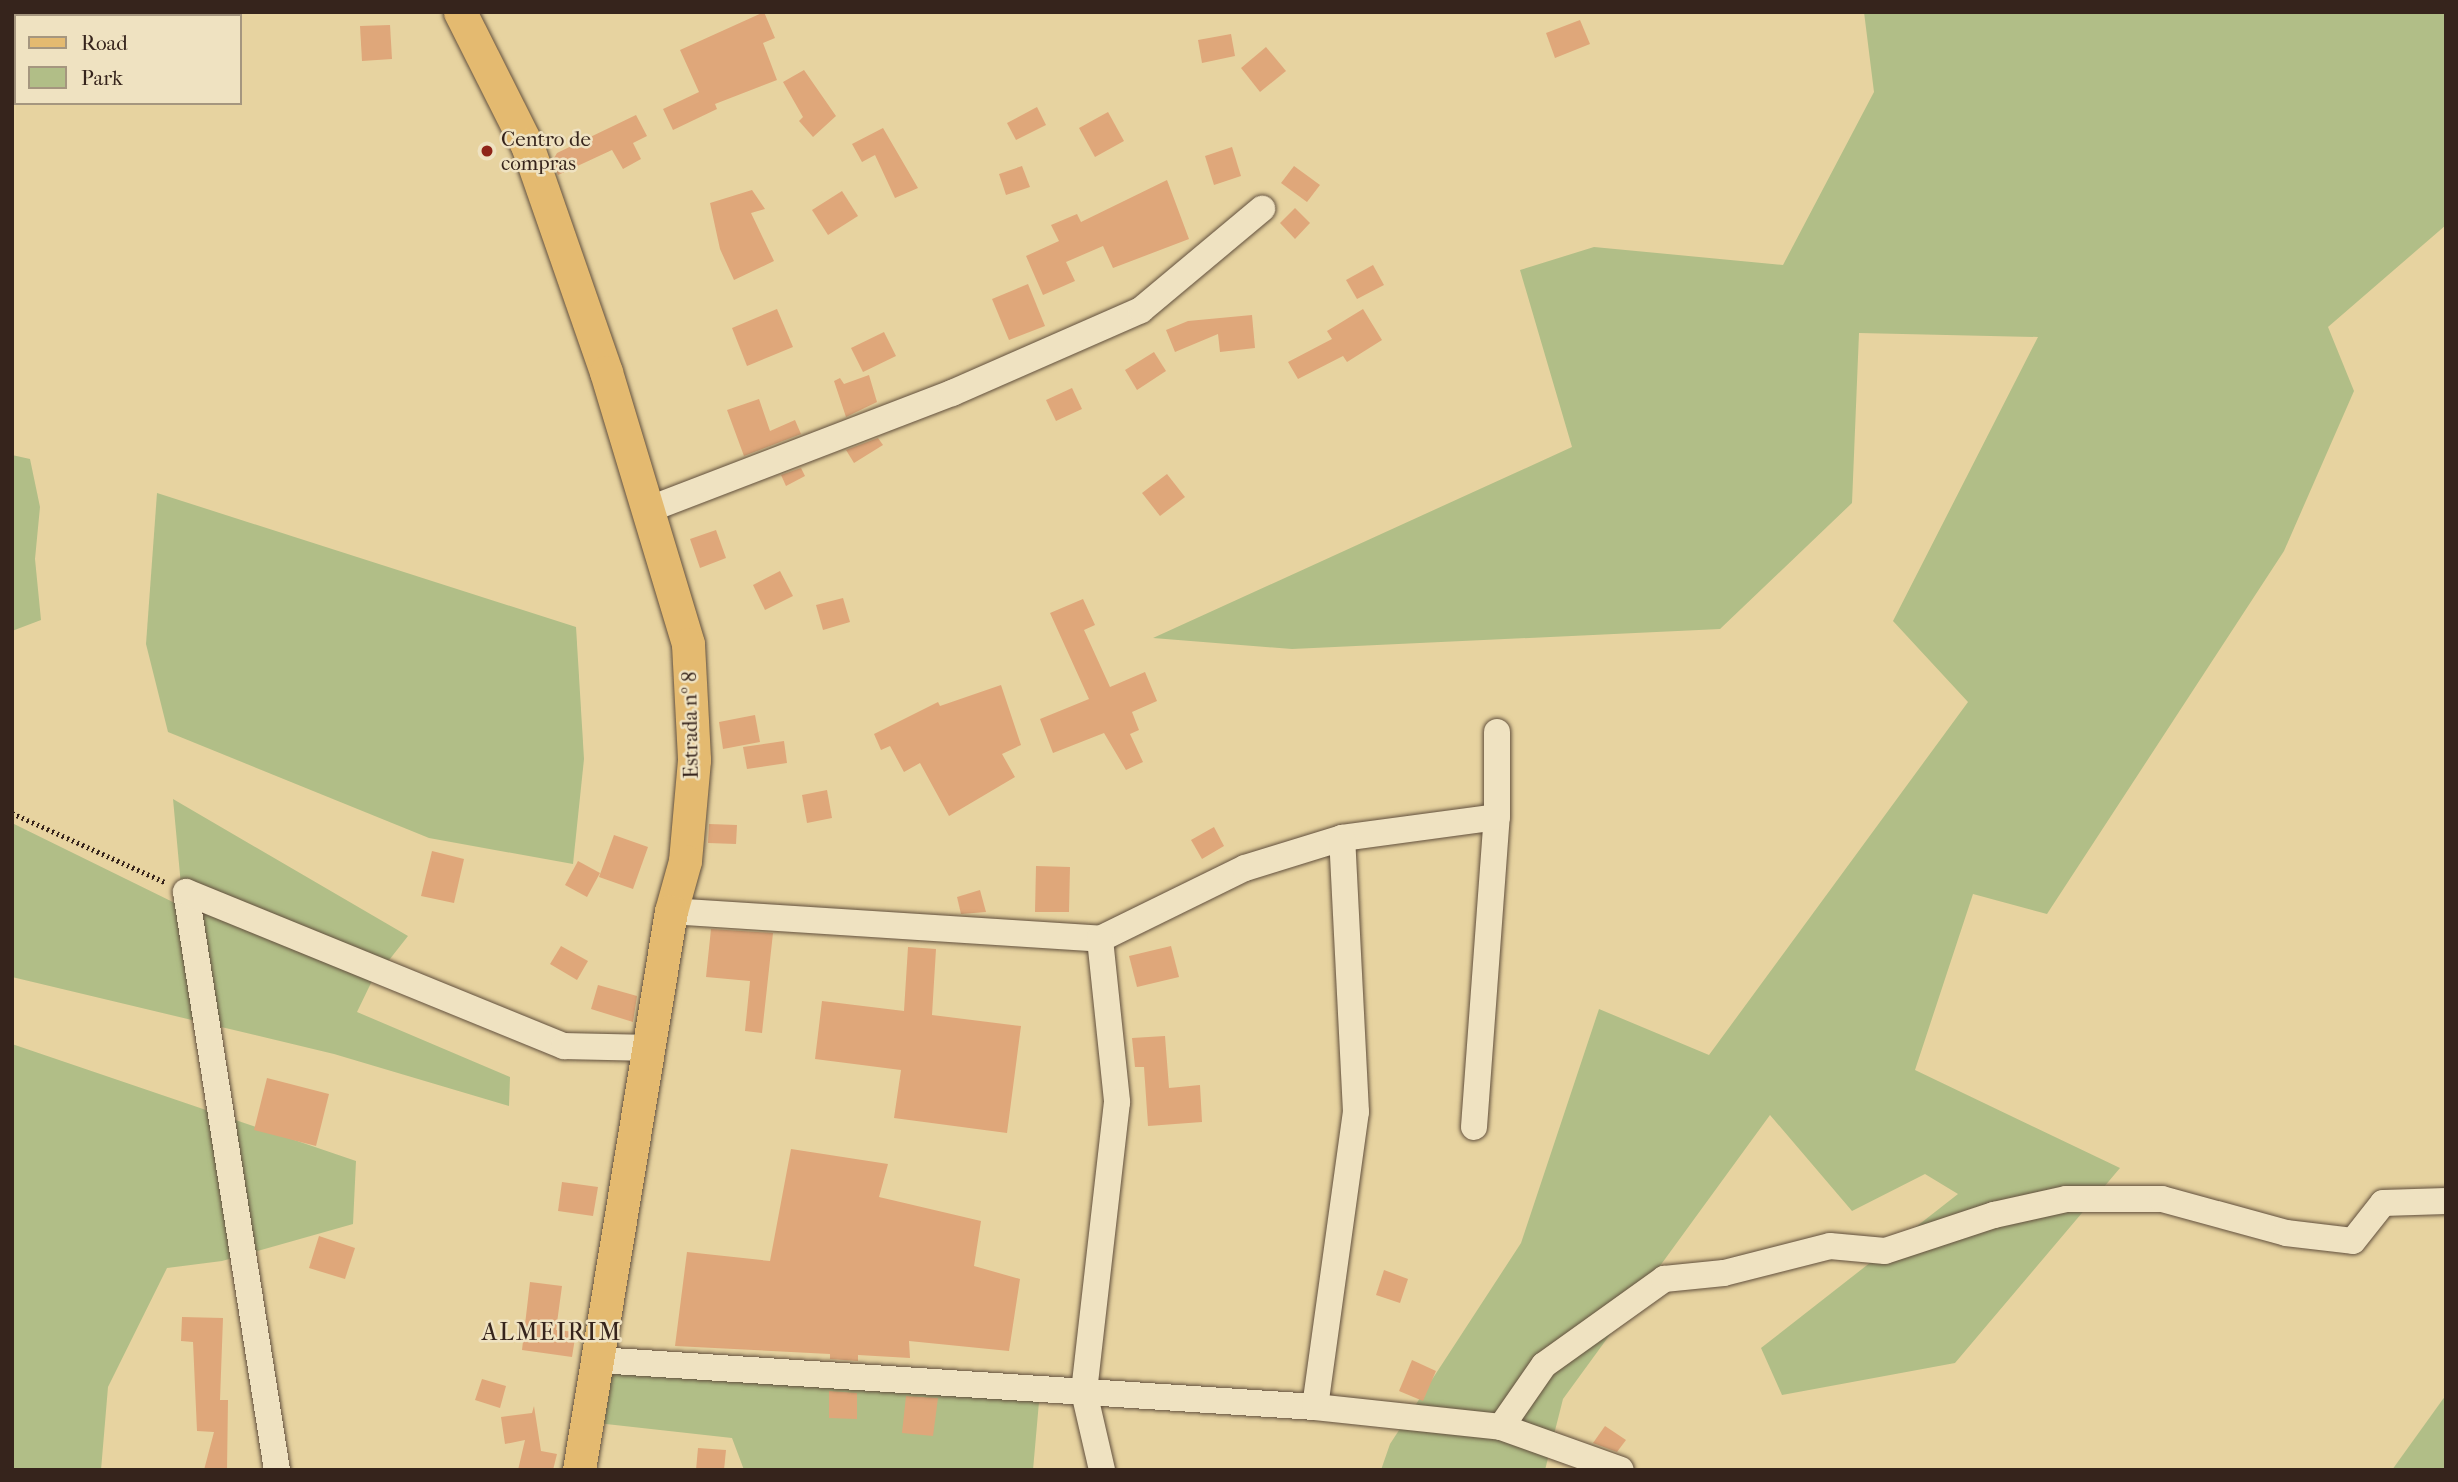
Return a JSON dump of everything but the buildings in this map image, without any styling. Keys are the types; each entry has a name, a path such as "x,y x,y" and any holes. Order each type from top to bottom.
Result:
{"main road":[{"name":"Estrada nº 8","path":"460,12 527,145 650,509 688,644 694,760 685,861 671,911 651,1048 579,1470"}],"street":[{"path":"650,509 951,393 1141,310 1262,209"},
{"path":"1474,1127 1497,817 1497,732"},
{"path":"671,911 1100,939 1245,868 1342,838 1497,817"},
{"path":"1315,1407 1356,1112 1342,838"},
{"path":"186,892 565,1046 651,1048"},
{"path":"186,892 277,1470"},
{"path":"1100,939 1117,1102 1084,1392 1102,1470"},
{"path":"1501,1427 1544,1365 1664,1279 1724,1273 1830,1246 1885,1251 1994,1215 2066,1199 2162,1199 2286,1233 2353,1241 2383,1203 2446,1201"},
{"path":"598,1360 1315,1407 1501,1427 1621,1470"}],"path":[{"path":"12,813 186,892"}],"green space":[{"path":"1864,12 2446,12 2446,225 2328,327 2354,391 2284,551 2047,914 1973,894 1915,1070 2120,1168 1955,1363 1782,1395 1761,1348 1958,1194 1925,1174 1852,1211 1770,1115 1563,1399 1545,1470 1381,1470 1390,1444 1521,1243 1599,1009 1709,1055 1968,702 1893,621 2038,337 1859,333 1852,503 1720,629 1292,649 1153,638 1572,447 1520,270 1594,247 1783,265 1874,92"},
{"path":"12,455 30,459 40,507 35,559 41,620 12,631"},
{"path":"157,493 576,627 584,759 573,864 429,838 168,732 146,644"},
{"path":"173,799 408,936 371,983 357,1012 510,1077 509,1106 334,1054 12,977 12,823 183,907"},
{"path":"12,1044 356,1161 353,1224 222,1261 167,1268 108,1387 101,1470 12,1470"},
{"path":"614,1358 1041,1379 1033,1470 744,1470 732,1438 597,1423"},
{"path":"2446,1396 2446,1470 2392,1470 2443,1399"}],"place":[{"name":"Centro de compras","path":"487,151"}],"district":[{"name":"ALMEIRIM","path":"552,1333"}]}
